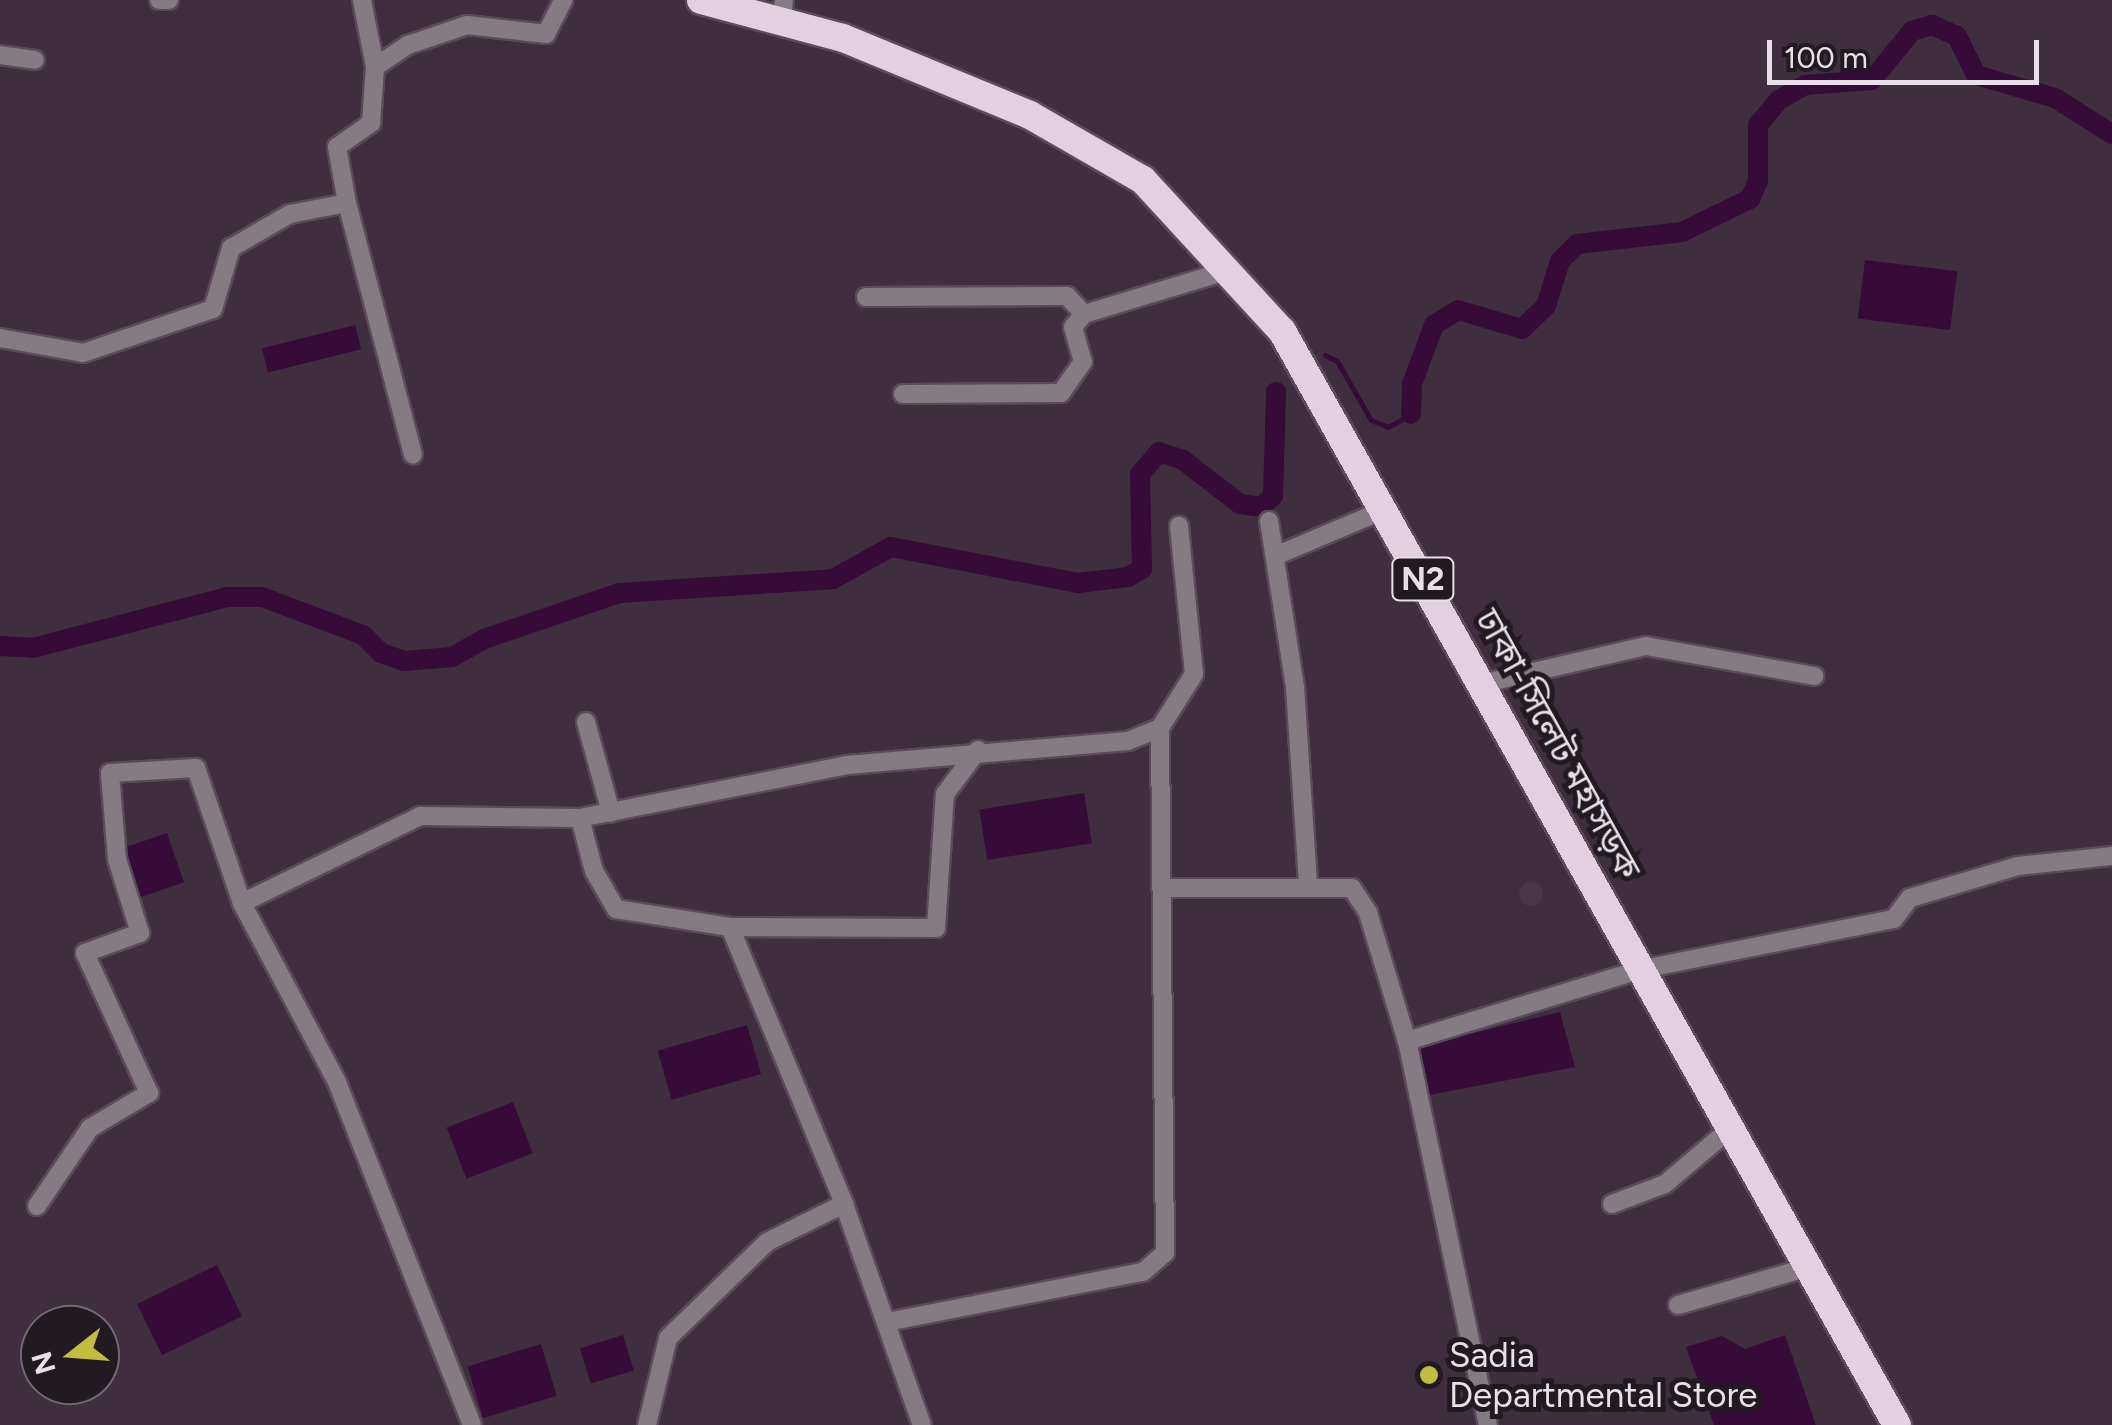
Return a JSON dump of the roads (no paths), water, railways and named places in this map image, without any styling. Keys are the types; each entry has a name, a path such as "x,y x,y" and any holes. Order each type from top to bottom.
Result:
{"highway":[{"name":"ঢাকা-সিলেট মহাসড়ক","path":"702,0 783,11 1030,115 1143,180 1282,331 1897,1425"}],"street":[{"path":"159,0 170,0"},
{"path":"362,0 374,67 371,123 337,146 347,203 414,455"},
{"path":"374,67 408,45 468,25 546,34 563,0"},
{"path":"0,55 35,60"},
{"path":"0,338 82,353 149,326 194,318 214,309 232,248 290,214 347,203"},
{"path":"903,394 1061,393 1084,362 1073,327 1084,314 1226,271"},
{"path":"866,297 1066,296 1084,314"},
{"path":"1275,556 1384,510"},
{"path":"1269,521 1295,687 1308,884"},
{"path":"887,1322 1142,1272 1165,1253 1160,728 1194,674 1179,526"},
{"path":"1481,684 1646,646 1814,676"},
{"path":"586,722 611,813"},
{"path":"242,904 420,816 580,818 847,764 978,750 1128,741 1160,728"},
{"path":"580,818 594,871 616,909 730,927 936,928 945,794 978,750"},
{"path":"38,1206 90,1128 149,1093 85,953 140,933 116,860 110,772 196,768 242,904 337,1082 472,1425"},
{"path":"1406,1042 1643,970 1894,919 1910,898 2018,866 2112,856"},
{"path":"1164,888 1308,884 1352,888 1368,914 1406,1042 1488,1425"},
{"path":"730,927 844,1204 922,1425"},
{"path":"1612,1204 1665,1184 1731,1128"},
{"path":"647,1425 668,1338 766,1242 844,1204"},
{"path":"1678,1305 1809,1267"}],"waterway":[{"path":"1411,414 1412,384 1434,325 1458,310 1522,329 1546,306 1560,261 1577,244 1682,232 1750,199 1758,181 1758,125 1779,100 1805,85 1872,80 1912,31 1932,25 1957,36 1976,75 2055,98 2112,134"},
{"path":"1325,355 1337,361 1371,420 1388,427 1411,414"},
{"path":"0,646 33,648 227,597 262,597 363,635 381,653 404,661 452,657 484,639 619,593 833,579 891,547 1078,583 1128,577 1142,569 1140,474 1159,452 1183,460 1240,504 1261,507 1273,496 1276,392"}],"place":[{"name":"Sadia Departmental Store","path":"1429,1375"}]}
